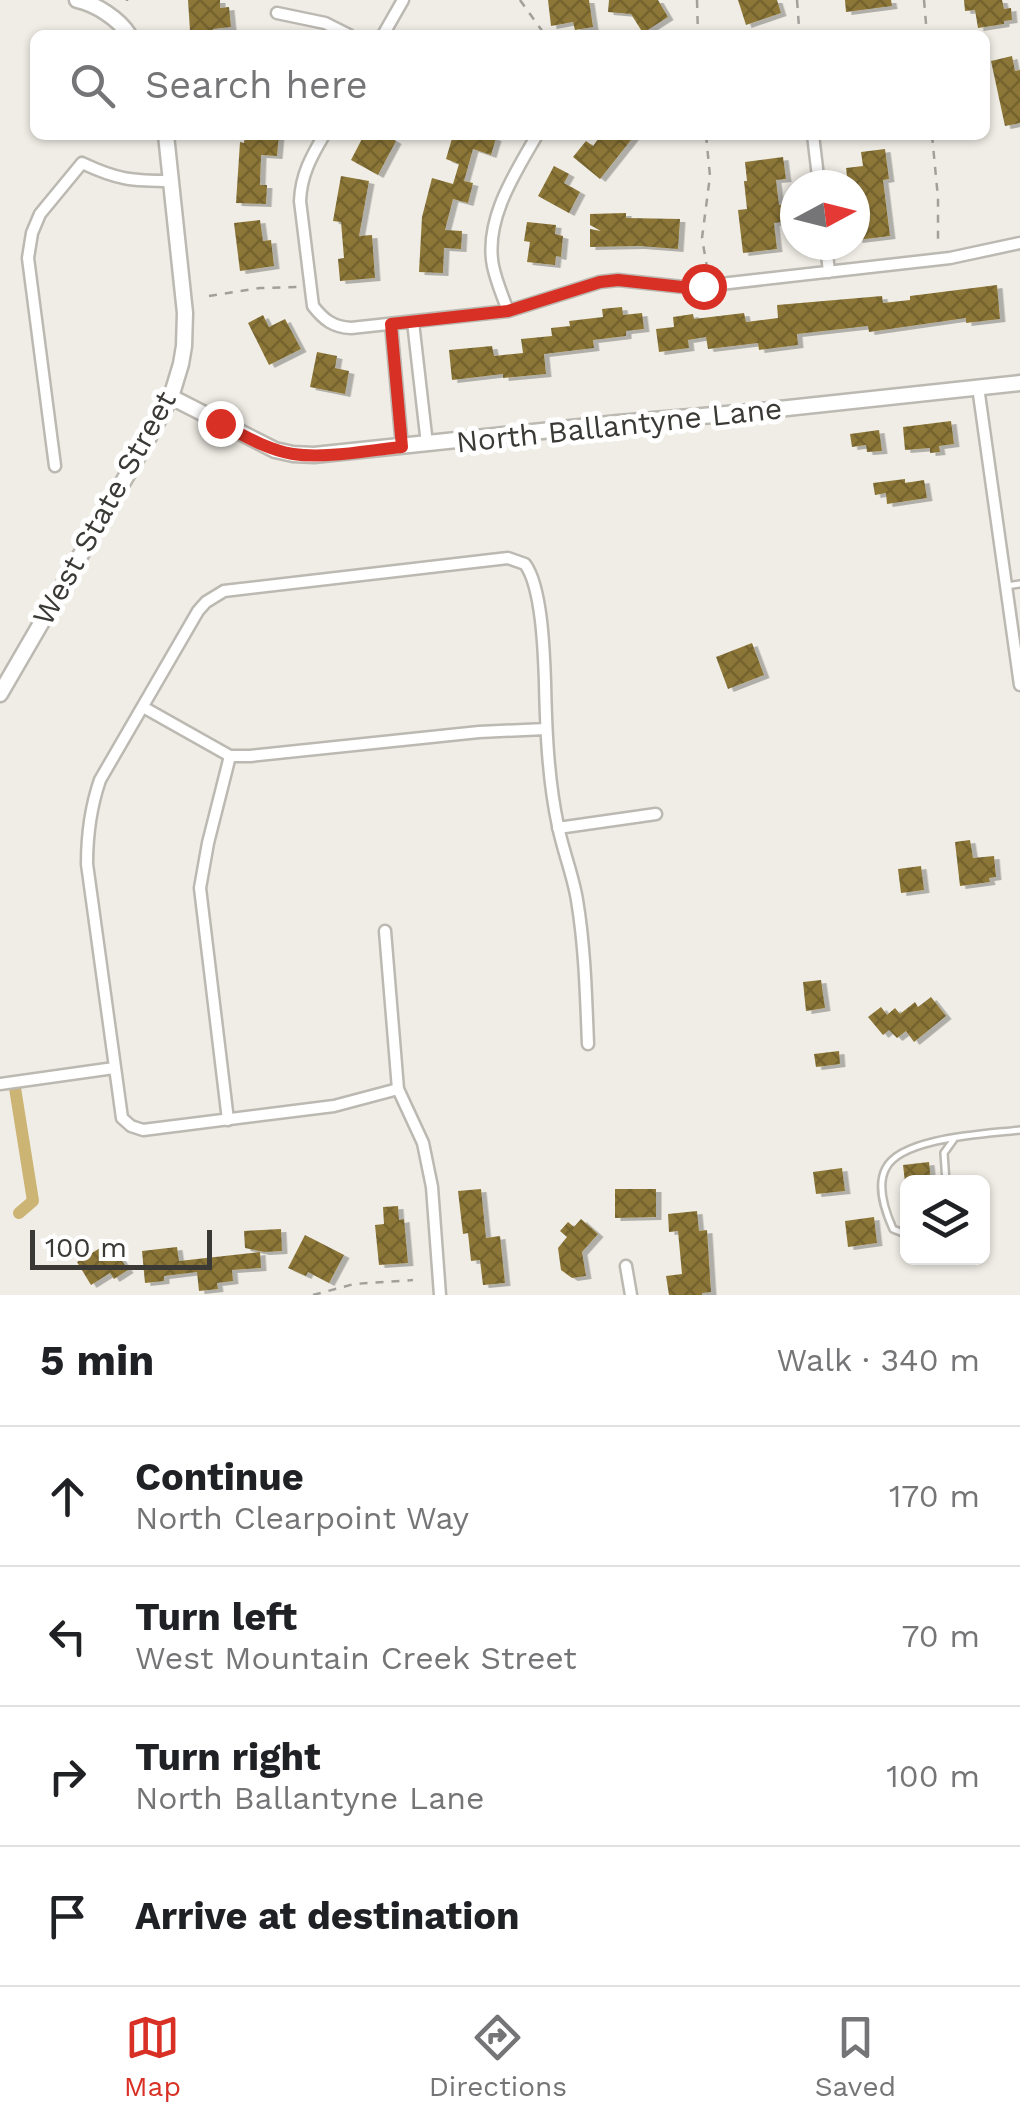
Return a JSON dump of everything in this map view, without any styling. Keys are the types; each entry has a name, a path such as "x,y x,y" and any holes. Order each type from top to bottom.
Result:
{"street":[{"path":"77,0 88,2 126,30"},
{"path":"386,30 403,0"},
{"path":"277,13 338,30"},
{"name":"West State Street","path":"0,694 171,396 184,346 185,313 167,140"},
{"path":"321,140 308,162 300,200 313,306 322,318 337,327 508,311 600,282 703,286 950,258 1020,243"},
{"path":"508,311 493,265 496,224 504,196 534,140"},
{"path":"814,140 817,170"},
{"path":"55,466 28,258 32,233 40,214 82,163 130,181 171,181"},
{"path":"827,260 828,272"},
{"path":"413,322 427,444"},
{"path":"391,324 402,447"},
{"name":"North Ballantyne Lane","path":"171,396 275,450 314,455 1020,383"},
{"path":"978,388 1020,686"},
{"path":"398,1089 334,1106 143,1130 122,1118 87,864 92,803 100,780 198,611 214,595 233,588 508,558 525,564 535,582 558,828 576,898 583,947 588,1044"},
{"path":"143,707 230,756 546,729"},
{"path":"228,1120 200,888 230,756"},
{"path":"558,828 656,814"},
{"path":"386,930 398,1089 423,1143 429,1172 440,1295"},
{"path":"0,1084 114,1068"},
{"path":"626,1266 632,1295"}],"lane":[{"path":"1006,586 1020,584"},
{"path":"900,1232 892,1229 882,1188 883,1171 891,1160 931,1142 1020,1130"},
{"path":"946,1175 944,1153 957,1138"}],"path":[{"path":"520,0 541,30"},
{"path":"697,0 698,30"},
{"path":"796,0 799,27"},
{"path":"924,0 927,30"},
{"path":"706,140 710,176 702,238 707,267"},
{"path":"932,140 938,241"},
{"path":"209,296 260,288 298,288"},
{"path":"313,1295 366,1282 414,1280"}],"building":[{"path":"188,0 220,0 220,8 229,7 231,27 190,30"},
{"path":"548,0 589,0 593,27 575,30 573,22 551,26"},
{"path":"609,0 658,0 668,17 641,30 631,14 608,12"},
{"path":"738,0 777,0 781,13 746,25"},
{"path":"845,0 891,0 892,6 846,12"},
{"path":"964,0 1002,0 1004,9 1011,8 1012,20 978,28 975,10 965,11"},
{"path":"1012,56 1015,71 1020,70 1020,123 1005,126 991,61"},
{"path":"279,140 277,156 261,155 260,185 267,185 266,204 236,203 240,142"},
{"path":"361,140 396,141 378,175 351,160"},
{"path":"452,140 495,140 491,155 473,149 464,181 473,183 468,203 453,199 445,230 462,231 461,249 444,248 443,273 419,272 422,217 432,178 453,184 459,164 446,159"},
{"path":"597,140 631,140 600,179 573,157 586,141 593,146"},
{"path":"885,149 889,179 883,180 890,236 870,238 870,170 846,170 863,166 861,152"},
{"path":"783,157 785,170 780,170 780,180 776,180 780,205 780,222 774,223 777,249 743,253 738,210 747,209 745,162"},
{"path":"554,166 569,174 564,183 580,192 569,213 538,196"},
{"path":"341,176 369,181 359,236 372,235 375,278 340,281 338,259 344,258 341,222 333,221"},
{"path":"626,213 626,218 680,219 678,249 590,247 590,229 601,231 590,225 590,214"},
{"path":"260,220 263,241 271,240 274,266 240,271 234,223"},
{"path":"527,222 556,225 555,234 563,236 561,257 556,256 555,265 527,262"},
{"path":"997,285 1000,319 966,323 966,318 869,332 868,326 797,334 798,345 759,350 758,343 708,349 706,337 688,340 689,348 659,352 656,329 674,327 673,317 693,314 694,319 744,313 746,322 778,318 777,305 882,296 883,303"},
{"path":"622,307 623,315 642,313 644,329 626,331 626,336 593,340 594,348 544,354 546,374 452,380 449,350 492,346 494,356 523,353 521,339 552,336 551,328 570,326 569,321 603,317 602,309"},
{"path":"263,315 269,327 285,319 301,349 269,365 248,323"},
{"path":"317,352 337,356 335,368 349,371 345,394 310,387"},
{"path":"951,421 954,444 939,446 940,452 930,453 930,448 905,450 903,427"},
{"path":"879,430 882,451 867,452 866,445 852,447 850,434"},
{"path":"905,479 905,483 924,480 927,498 887,504 886,493 875,495 873,483"},
{"path":"752,643 764,675 728,689 716,657"},
{"path":"970,840 973,858 994,856 996,877 989,878 990,882 960,886 955,842"},
{"path":"921,866 924,890 901,893 898,869"},
{"path":"821,980 825,1008 806,1011 803,982"},
{"path":"931,997 946,1016 914,1042 906,1031 897,1038 889,1030 883,1035 868,1017 881,1007 887,1015 895,1008 900,1014 915,1002 918,1007"},
{"path":"839,1051 840,1064 816,1067 814,1054"},
{"path":"929,1162 930,1175 904,1175 903,1165"},
{"path":"842,1168 845,1191 816,1194 813,1172"},
{"path":"481,1189 486,1238 500,1236 505,1283 483,1285 480,1260 471,1261 468,1233 463,1234 458,1191"},
{"path":"615,1189 656,1189 656,1217 615,1218"},
{"path":"398,1206 399,1220 404,1219 408,1263 379,1265 375,1225 384,1224 383,1207"},
{"path":"697,1211 699,1231 707,1230 711,1292 669,1295 666,1276 682,1274 678,1231 669,1232 668,1214"},
{"path":"874,1217 877,1243 848,1247 845,1221"},
{"path":"581,1219 598,1234 582,1252 586,1276 572,1278 561,1270 558,1248 567,1237 560,1231 568,1222 574,1227"},
{"path":"281,1229 282,1251 245,1248 244,1231"},
{"path":"305,1235 344,1255 329,1283 308,1272 306,1276 288,1268"},
{"path":"110,1242 128,1270 114,1279 110,1273 91,1285 77,1262"},
{"path":"177,1247 179,1261 260,1252 261,1268 232,1270 233,1281 217,1283 218,1289 199,1291 197,1272 145,1283 142,1251"}],"waterway":[{"path":"15,1088 33,1201 19,1213"}],"route":[{"path":"220,423 275,450 293,454 402,447 391,324 508,311 600,282 703,286"}]}
